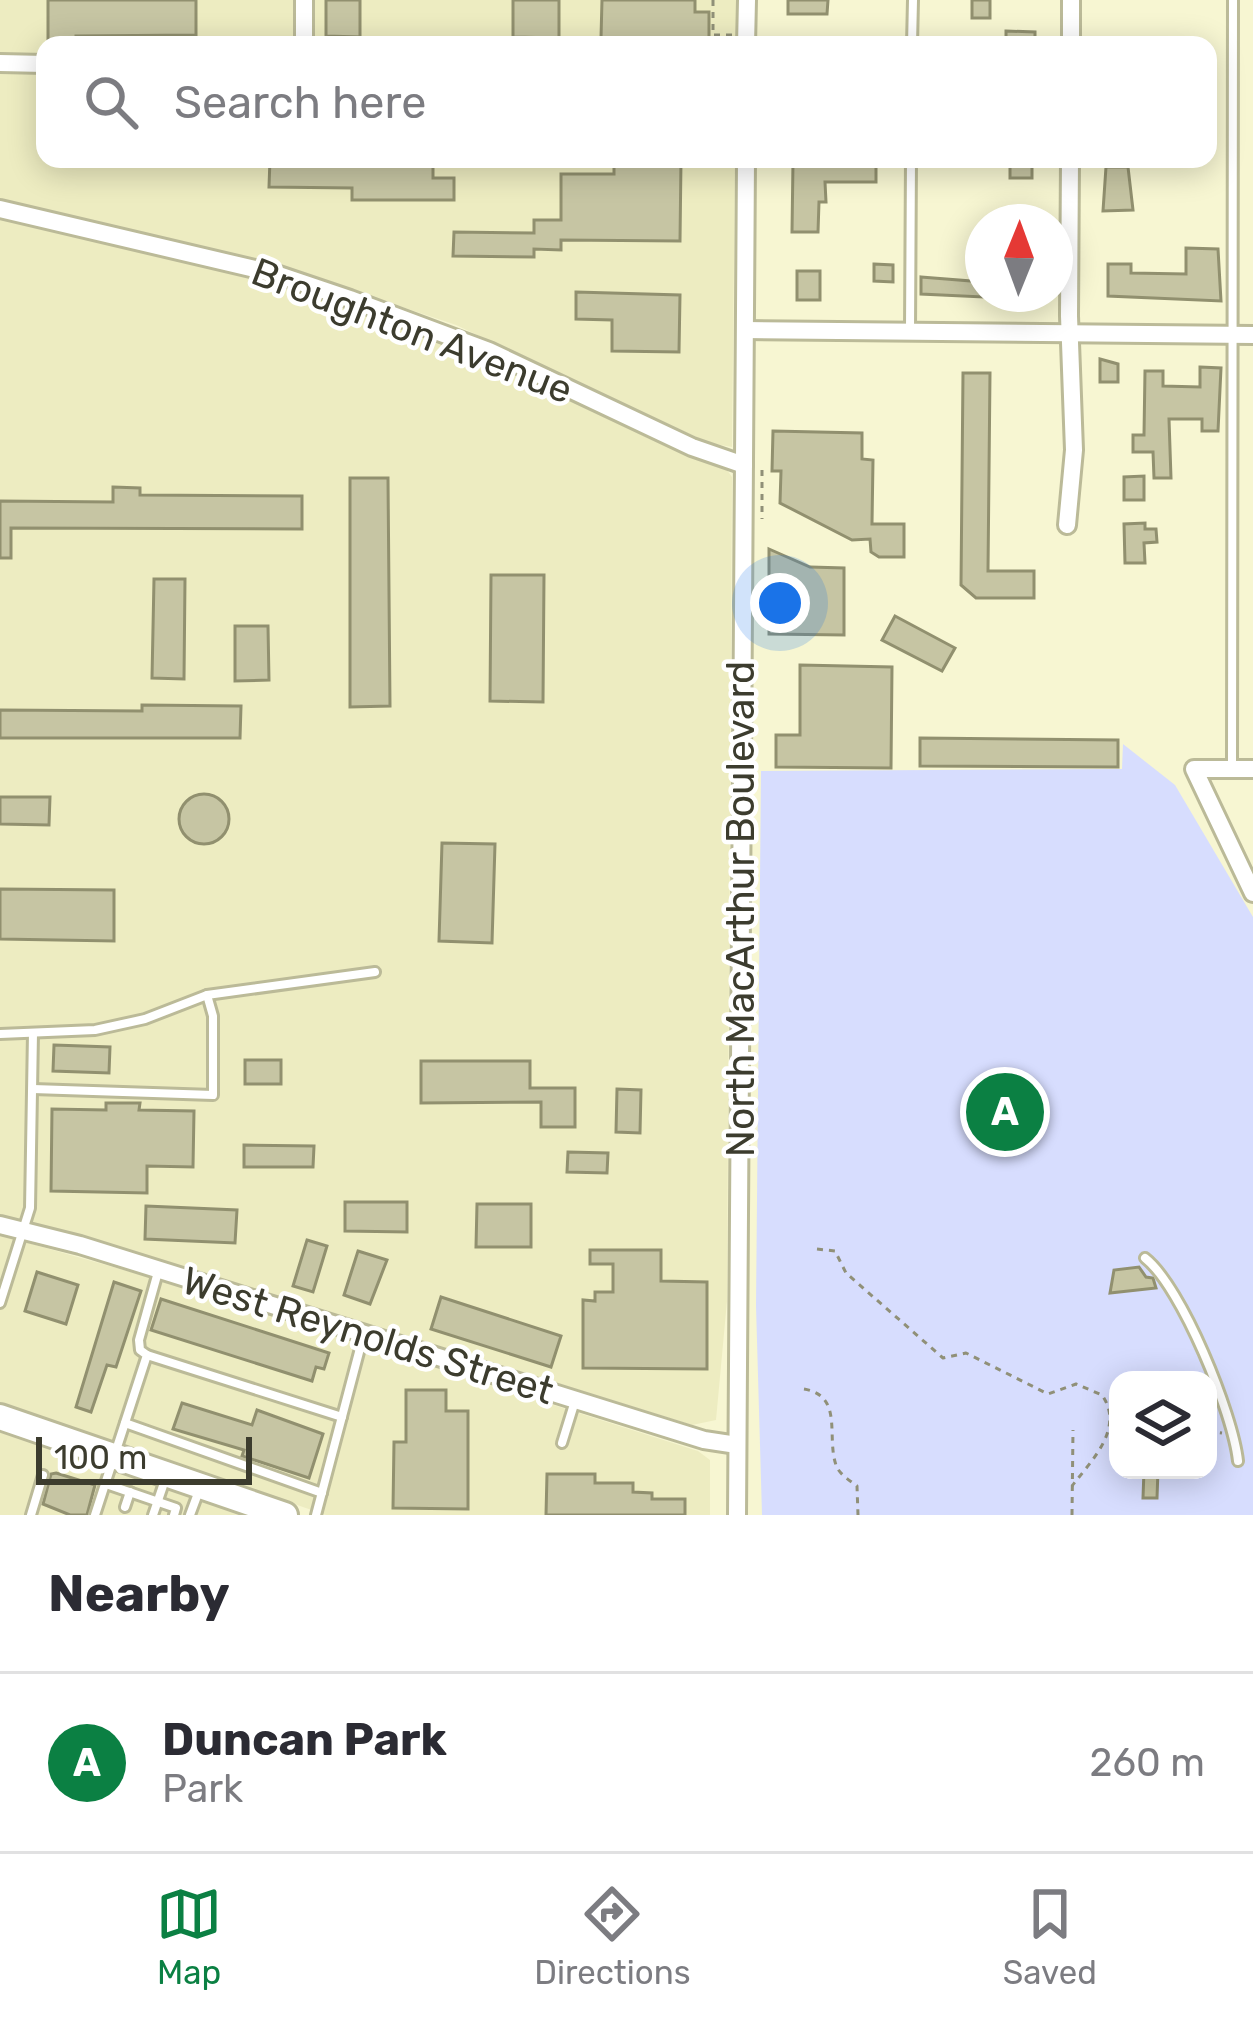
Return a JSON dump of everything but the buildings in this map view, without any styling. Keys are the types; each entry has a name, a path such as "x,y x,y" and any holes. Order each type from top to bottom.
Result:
{"main road":[{"path":"0,1417 284,1515"}],"street":[{"path":"304,0 304,36"},
{"path":"741,36 747,0"},
{"path":"1071,0 1071,36"},
{"path":"0,63 36,64"},
{"name":"North MacArthur Boulevard","path":"737,1515 753,468 745,330 746,168"},
{"path":"1067,525 1075,450 1070,168"},
{"name":"Broughton Avenue","path":"0,209 255,269 350,298 489,351 692,447 753,468"},
{"path":"745,330 1253,334"},
{"path":"1253,769 1194,769 1253,893"},
{"name":"West Reynolds Street","path":"0,1225 704,1440 736,1445"}],"lane":[{"path":"912,36 913,0"},
{"path":"1232,769 1233,0"},
{"path":"910,332 911,168"},
{"path":"0,1034 112,1027 207,995 375,972"},
{"path":"33,1090 213,1095 213,1016 207,995"},
{"path":"0,1303 30,1208 33,1033"},
{"path":"1145,1258 1160,1271 1200,1348 1235,1435 1238,1461"},
{"path":"158,1270 140,1350 342,1417"},
{"path":"316,1515 363,1336"},
{"path":"95,1515 147,1354"},
{"path":"562,1444 575,1401"},
{"path":"125,1423 322,1493"},
{"path":"153,1515 167,1474"},
{"path":"31,1515 43,1475"},
{"path":"106,1484 192,1514 201,1486"},
{"path":"125,1507 130,1492"}],"path":[{"path":"713,0 713,35 718,36"},
{"path":"753,468 762,519"},
{"path":"817,1249 835,1251 846,1274 946,1358 966,1353 1048,1394 1076,1384 1095,1389 1109,1406"},
{"path":"804,1389 817,1391 827,1402 836,1466 857,1486 858,1515"},
{"path":"1072,1515 1073,1430"},
{"path":"1072,1486 1109,1434"}],"shaded area":[{"path":"0,0 736,0 736,36 36,36 36,168 735,168 732,447 709,443 456,325 267,262 0,199"},
{"path":"0,217 277,282 325,298 464,349 650,439 727,470 732,477 727,1301 716,1420 692,1425 55,1228 0,1217"},
{"path":"1123,744 1175,785 1253,917 1253,1515 762,1515 756,1306 761,771 1122,769"},
{"path":"0,1235 173,1284 698,1451 710,1460 710,1515 326,1515 0,1402"},
{"path":"0,1431 79,1458 242,1515 0,1515"}],"place":[{"name":"Duncan Park","path":"1005,1112"}]}
